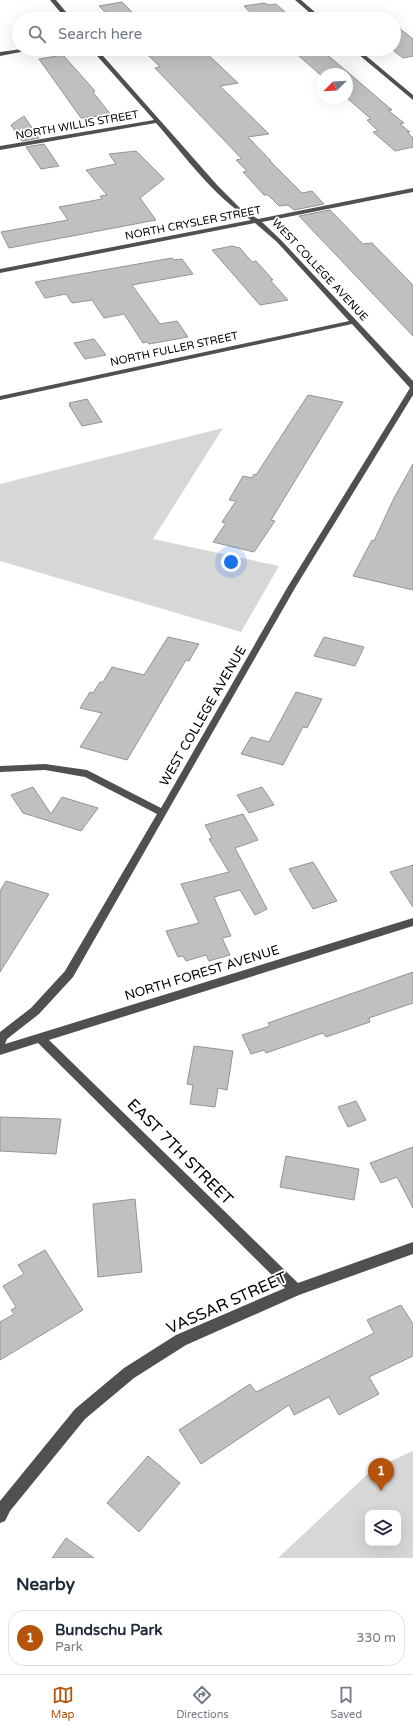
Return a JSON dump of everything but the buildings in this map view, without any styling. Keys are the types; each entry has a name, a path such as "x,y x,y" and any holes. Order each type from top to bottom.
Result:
{"street":[{"path":"53,0 63,12"},
{"path":"298,0 312,12"},
{"path":"0,54 12,52"},
{"name":"WEST COLLEGE AVENUE","path":"0,1042 3,1036 35,1011 69,974 163,813 291,588 413,387 279,240 257,220 238,209 216,187 100,56"},
{"path":"363,56 413,98"},
{"name":"NORTH WILLIS STREET","path":"0,148 158,121"},
{"name":"NORTH CRYSLER STREET","path":"0,271 413,190"},
{"name":"NORTH FULLER STREET","path":"0,398 353,322"},
{"path":"0,769 45,768 87,774 163,813"},
{"name":"NORTH FOREST AVENUE","path":"0,1050 413,922"},
{"name":"EAST 7TH STREET","path":"40,1038 296,1290"},
{"name":"VASSAR STREET","path":"0,1516 5,1506 80,1414 129,1373 181,1340 296,1290 413,1248"}],"shaded area":[{"path":"223,428 153,539 279,566 241,632 0,561 0,484"},
{"path":"413,1451 413,1558 278,1558 373,1469"}],"place":[{"name":"Bundschu Park","path":"381,1491"}]}
